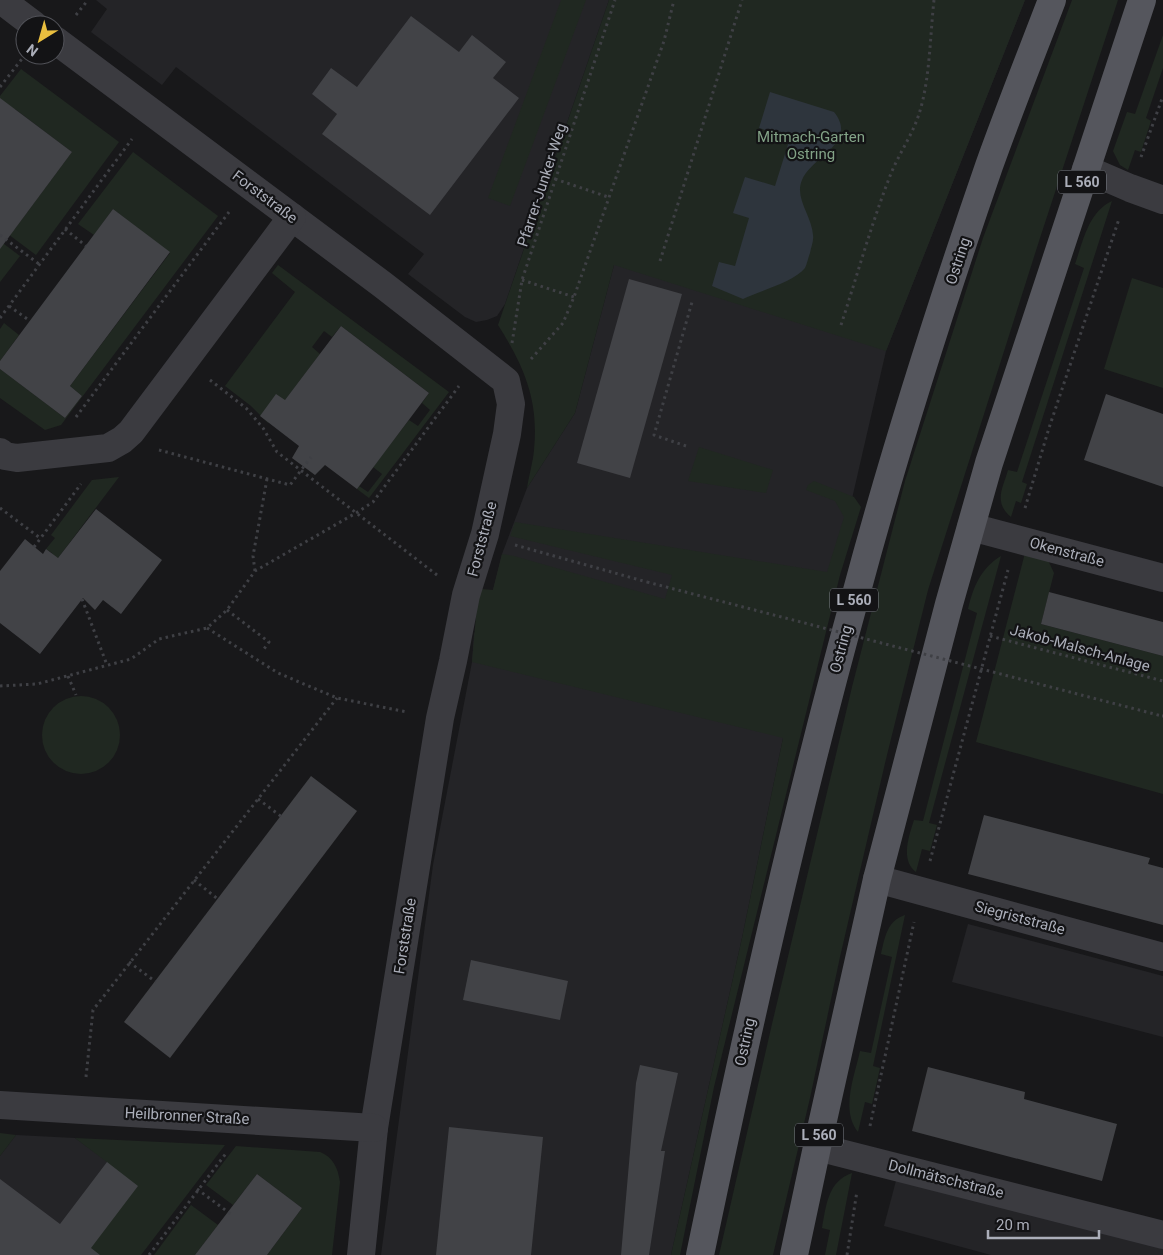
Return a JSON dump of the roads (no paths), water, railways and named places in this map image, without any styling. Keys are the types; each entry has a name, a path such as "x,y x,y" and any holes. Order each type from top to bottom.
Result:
{"main road":[{"name":"Ostring","path":"700,1255 763,962 855,595 958,258 990,163 1052,0"},
{"name":"L 560","path":"794,1255 877,878 944,622 1001,426 1142,0"}],"street":[{"path":"0,0 20,15"},
{"name":"Forststraße","path":"65,48 292,217 506,381 511,404 507,434 485,534 466,595 440,718 374,1128 361,1255"},
{"path":"1086,169 1163,200"},
{"path":"0,452 6,456 17,458 48,455 108,448 122,440 131,432 292,217"},
{"name":"Okenstraße","path":"971,527 1163,578"},
{"name":"Siegriststraße","path":"877,878 1163,957"},
{"name":"Heilbronner Straße","path":"0,1105 374,1128"},
{"name":"Dollmätschstraße","path":"817,1147 1163,1235"}],"park label":[{"name":"Mitmach-Garten Ostring","path":"811,146"}]}
